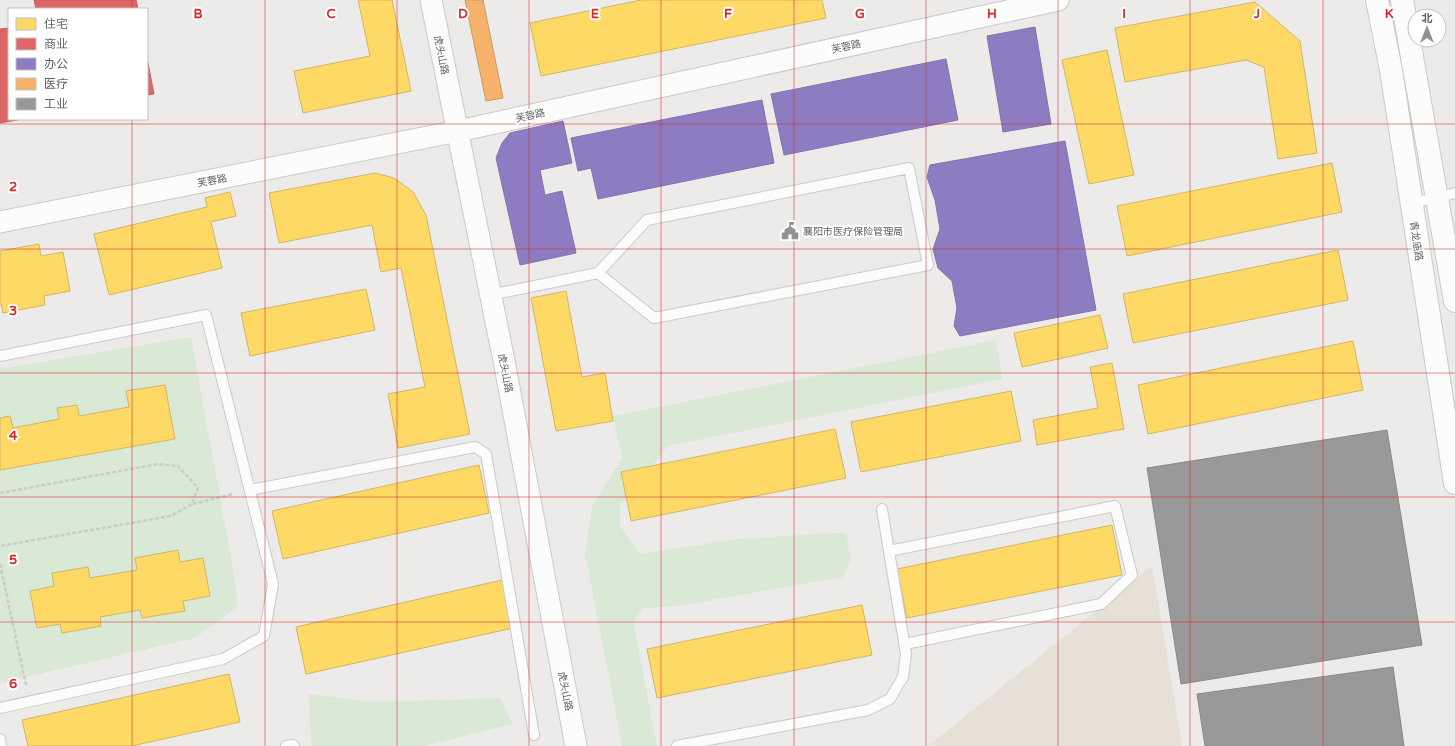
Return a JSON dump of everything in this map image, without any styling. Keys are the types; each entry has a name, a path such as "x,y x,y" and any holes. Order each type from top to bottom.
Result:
{"street":[{"name":"虎头山路","path":"431,0 490,294 576,746"},
{"name":"芙蓉路","path":"0,222 458,131 1058,0"},
{"name":"青龙庙路","path":"1377,0 1391,70 1455,482"},
{"path":"1402,0 1446,195 1455,301"}],"lane":[{"path":"490,294 598,273 647,220 909,168 928,265 654,318 598,273"},
{"path":"1412,203 1446,195"},
{"path":"0,356 206,315 273,584 264,636 224,659 0,708"},
{"path":"250,490 475,446 486,454 534,735"},
{"path":"889,551 1115,506 1132,575 1101,604 905,644"},
{"path":"677,746 868,710 890,699 903,677 906,654 882,509"},
{"path":"0,739 1,746"},
{"path":"286,746 294,746"}],"path":[{"path":"0,493 158,464 178,466 198,488 192,504"},
{"path":"0,546 171,516 192,504 250,490"},
{"path":"0,564 30,702"}],"shaded area":[{"path":"1152,566 1182,746 928,746"}],"green space":[{"path":"191,337 233,568 238,606 195,638 0,683 0,369"},
{"path":"996,340 1002,379 668,446 620,506 620,526 640,554 737,539 837,533 846,534 851,560 843,577 678,606 644,608 633,621 657,746 622,746 585,553 592,507 622,458 613,416"},
{"path":"309,694 373,702 500,698 513,724 426,746 311,746"}],"building: 住宅":[{"path":"358,0 392,0 411,91 303,113 294,71 370,56"},
{"path":"641,0 822,0 826,18 541,76 530,23"},
{"path":"1255,2 1300,41 1317,153 1278,159 1264,67 1246,60 1125,82 1115,28"},
{"path":"1107,50 1134,175 1089,184 1062,60"},
{"path":"1332,163 1342,212 1127,256 1117,206"},
{"path":"375,173 394,178 413,192 426,215 470,434 398,448 388,394 425,387 401,268 381,272 372,225 279,243 269,193"},
{"path":"230,192 236,216 211,222 222,268 109,295 94,234 207,207 205,198"},
{"path":"39,244 41,256 63,252 70,291 44,296 45,305 3,313 0,304 0,251"},
{"path":"1338,250 1348,300 1133,343 1123,294"},
{"path":"366,289 375,330 250,356 241,313"},
{"path":"566,291 582,377 605,373 613,421 556,431 531,298"},
{"path":"1100,315 1108,348 1022,367 1014,333"},
{"path":"1353,341 1363,390 1148,434 1138,385"},
{"path":"1112,363 1124,429 1037,445 1033,420 1098,408 1090,367"},
{"path":"165,385 175,439 0,470 0,418 10,416 13,428 59,419 57,408 77,405 79,416 129,407 126,391"},
{"path":"1011,391 1021,441 861,472 851,422"},
{"path":"835,429 846,478 631,521 621,472"},
{"path":"479,465 489,513 283,559 272,511"},
{"path":"1112,525 1122,575 907,618 897,569"},
{"path":"178,550 180,562 203,558 210,596 183,601 185,611 142,618 140,610 100,617 101,626 62,633 60,624 37,628 30,591 54,586 52,573 88,567 90,578 137,570 135,558"},
{"path":"502,580 513,628 306,674 296,627"},
{"path":"862,605 872,655 657,698 647,649"},
{"path":"229,674 240,722 132,746 28,746 22,720"}],"building: 商业":[{"path":"34,0 136,0 138,8 36,8"},
{"path":"8,28 8,120 17,120 0,123 0,29"},
{"path":"148,63 154,94 148,95"}],"building: 办公":[{"path":"1035,27 1051,124 1003,132 987,36"},
{"path":"946,59 958,120 784,155 771,94"},
{"path":"762,100 774,163 598,199 591,168 578,171 571,138"},
{"path":"563,121 572,163 540,170 545,195 562,191 576,253 520,265 496,158 502,143 510,133"},
{"path":"1065,141 1096,310 960,336 954,326 957,308 952,281 938,268 933,249 940,229 935,200 927,177 930,165"}],"building: 医疗":[{"path":"465,0 483,0 503,98 486,101"}],"building: 工业":[{"path":"1387,430 1422,645 1181,684 1147,468"},
{"path":"1393,667 1404,746 1205,746 1197,694"}],"place":[{"name":"襄阳市医疗保险管理局","path":"790,231"}]}
